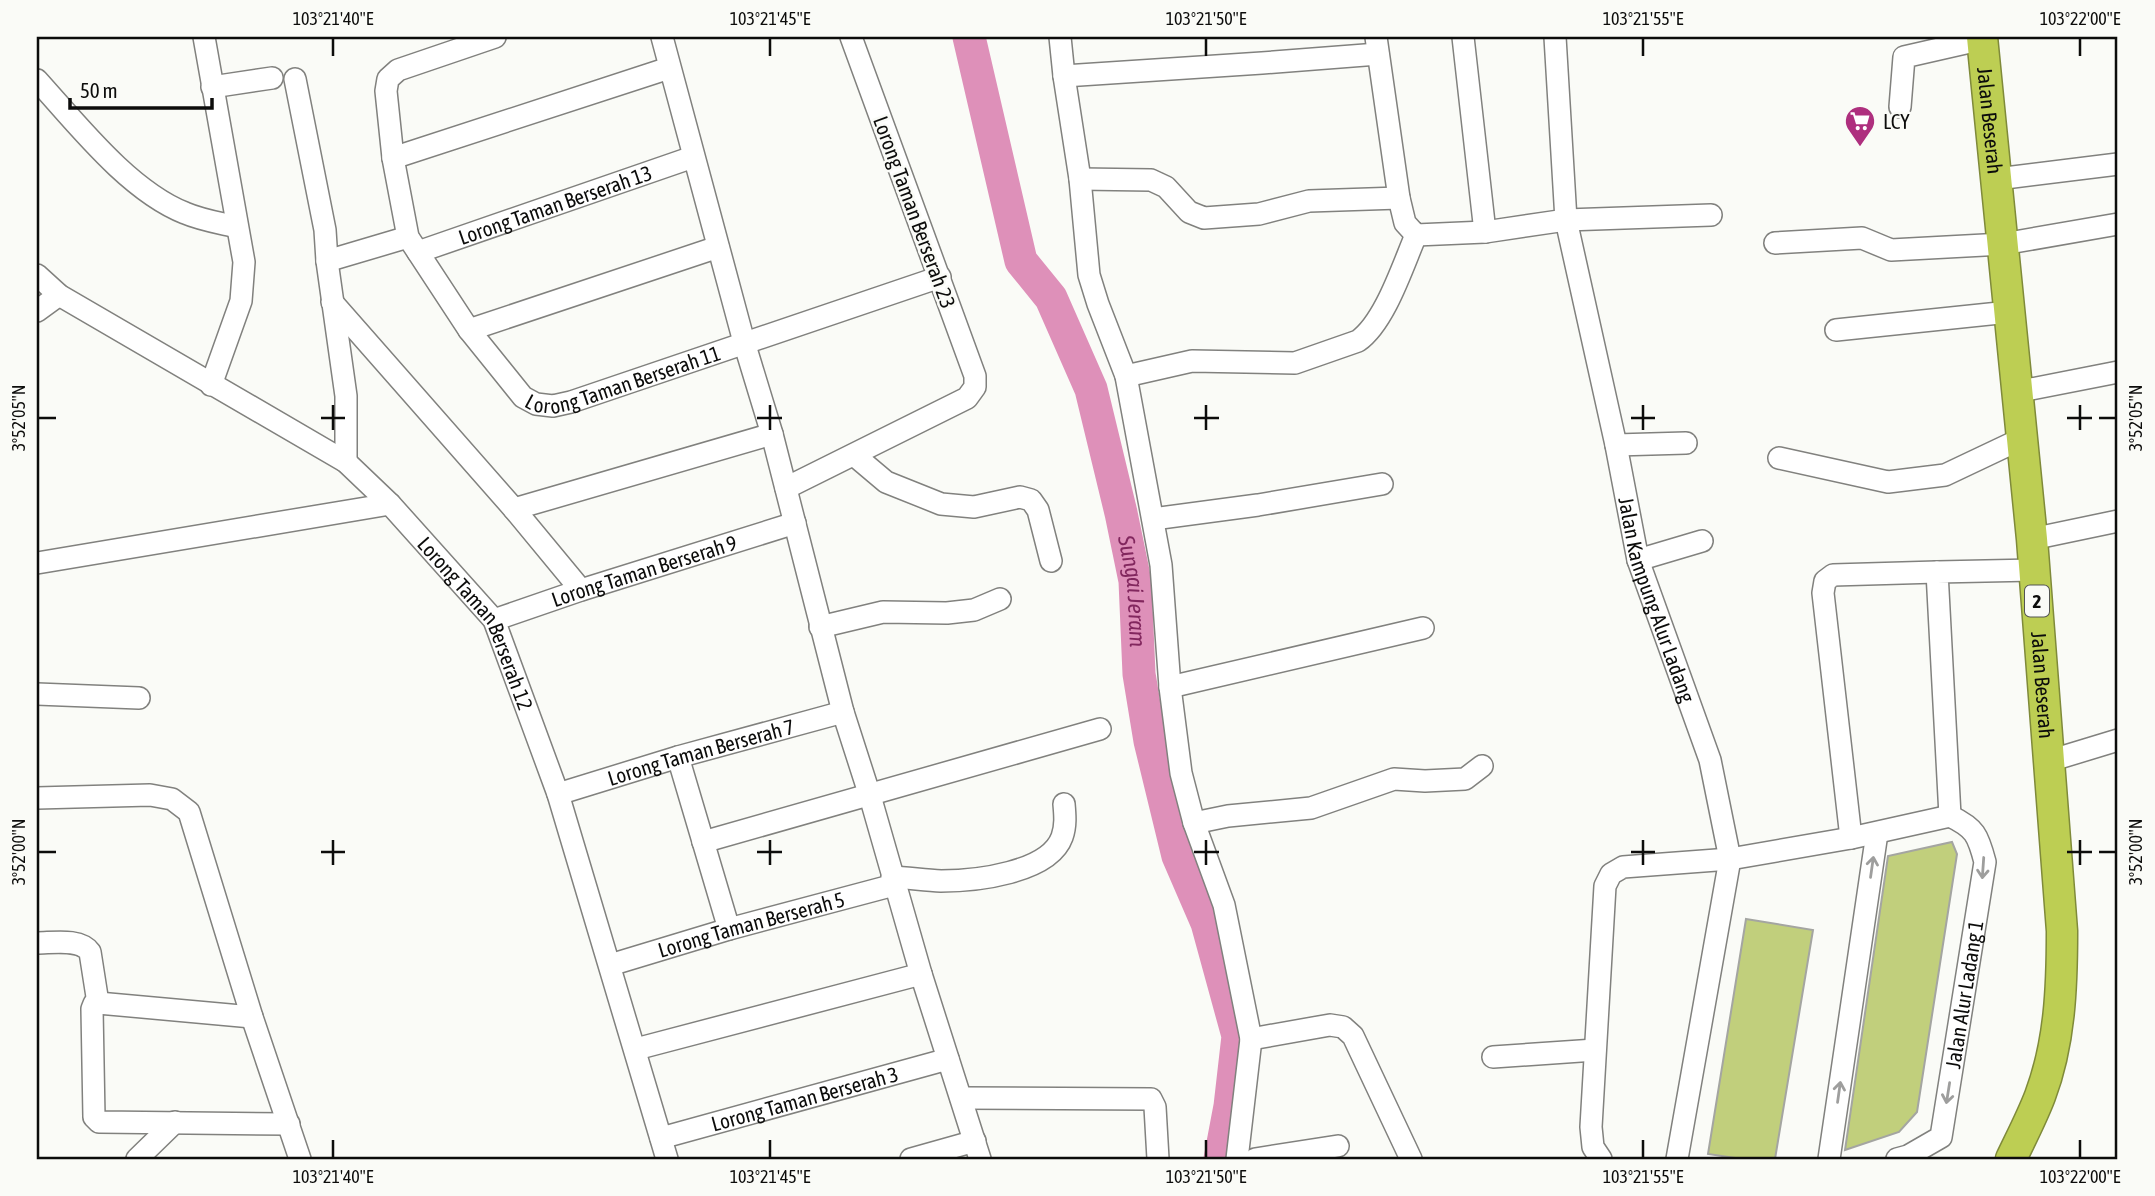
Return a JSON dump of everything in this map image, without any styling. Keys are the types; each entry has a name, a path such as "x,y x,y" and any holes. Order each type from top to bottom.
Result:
{"highway":[{"name":"Jalan Beserah","path":"1983,38 2032,539 2062,931 2062,985 2055,1042 2040,1095 2011,1159"}],"street":[{"path":"204,37 244,262 241,301 211,385"},
{"name":"Lorong Taman Berserah 11","path":"495,37 398,70 388,79 386,91 393,158 413,244 469,330 523,397 536,404 553,406 571,402 940,277"},
{"path":"662,37 744,342 772,434 843,712 977,1150 911,1159"},
{"name":"Lorong Taman Berserah 23","path":"851,37 975,376 975,387 967,398 853,455"},
{"path":"1060,37 1080,179 1089,275 1126,376 1161,565 1170,687 1181,773 1194,823 1224,905 1251,1039 1237,1159"},
{"path":"1463,37 1485,232"},
{"name":"Jalan Kampung Alur Ladang","path":"1555,37 1566,220 1616,445 1638,560 1710,760 1730,859 1677,1159"},
{"path":"1900,107 1904,57 1983,38"},
{"path":"1064,76 1262,64 1377,45 1399,198 1405,223 1416,235 1485,232 1566,220 1711,215"},
{"path":"393,158 669,68"},
{"path":"212,87 272,78"},
{"path":"295,79 325,230 346,396 346,462"},
{"path":"37,80 142,188 184,213 237,228"},
{"name":"Lorong Taman Berserah 13","path":"327,261 413,244 694,157"},
{"path":"1997,179 2118,164"},
{"path":"1080,179 1151,180 1166,187 1189,212 1204,218 1259,214 1309,201 1399,198"},
{"path":"1774,243 1862,237 1891,250 2003,244 2118,224"},
{"path":"1126,376 1192,362 1295,363 1358,341 1367,335 1379,318 1416,235"},
{"path":"469,330 718,247"},
{"name":"Lorong Taman Berserah 12","path":"37,275 59,295 346,462 390,504 494,620 558,794 667,1159"},
{"path":"37,311 59,295"},
{"path":"332,302 514,509 581,590"},
{"path":"1836,330 2009,312"},
{"path":"2016,392 2118,372"},
{"path":"514,509 772,434"},
{"path":"1779,458 1888,482 1945,475 2021,439"},
{"path":"1616,445 1686,443"},
{"path":"786,488 853,455 886,482 941,504 974,507 1020,497 1031,500 1038,510 1051,561"},
{"path":"1153,519 1382,484"},
{"path":"37,563 390,504"},
{"path":"2032,539 2118,521"},
{"name":"Lorong Taman Berserah 9","path":"494,620 795,523"},
{"path":"1638,560 1702,541"},
{"path":"1851,838 1823,593 1825,581 1833,575 2034,570"},
{"path":"1601,1159 1593,1147 1591,1127 1605,886 1611,874 1623,867 1730,859 1877,833 1950,816 1937,572"},
{"path":"820,627 883,612 947,614 974,610 1000,599"},
{"path":"1170,687 1423,628"},
{"path":"37,694 139,698"},
{"name":"Lorong Taman Berserah 7","path":"558,794 678,757 843,712"},
{"path":"703,842 1100,729"},
{"path":"2049,761 2118,740"},
{"path":"678,757 729,929"},
{"path":"1194,823 1228,816 1311,808 1388,780 1465,779 1482,766"},
{"path":"37,798 150,795 172,799 188,812 300,1159"},
{"name":"Lorong Taman Berserah 5","path":"610,965 893,881 963,880 993,876 1038,862 1059,844 1065,822 1064,804"},
{"name":"Jalan Alur Ladang 1","path":"1898,1159 1941,1137 1983,876 1985,862 1979,839 1969,825 1950,816"},
{"path":"1829,1159 1877,833"},
{"path":"37,943 77,943 86,947 90,952 98,1003"},
{"path":"636,1049 921,974"},
{"path":"252,1017 94,1004 95,1121 289,1124"},
{"path":"1251,1039 1330,1025 1343,1027 1353,1036 1411,1159"},
{"path":"1493,1057 1595,1050"},
{"name":"Lorong Taman Berserah 3","path":"661,1138 948,1059"},
{"path":"961,1098 1151,1099 1155,1107 1158,1159"},
{"path":"137,1159 175,1122"},
{"path":"1255,1159 1338,1146"}],"building":[{"path":"1952,842 1957,854 1917,1112 1899,1132 1845,1150 1888,856"},
{"path":"1746,919 1813,930 1775,1159 1742,1159 1708,1154"}],"waterway":[{"name":"Sungai Jeram","path":"969,37 1021,261 1051,298 1091,389 1135,581 1139,674 1150,741 1178,856 1207,923 1238,1036 1230,1106 1220,1159"}],"place":[{"name":"LCY","path":"1860,148"}]}
